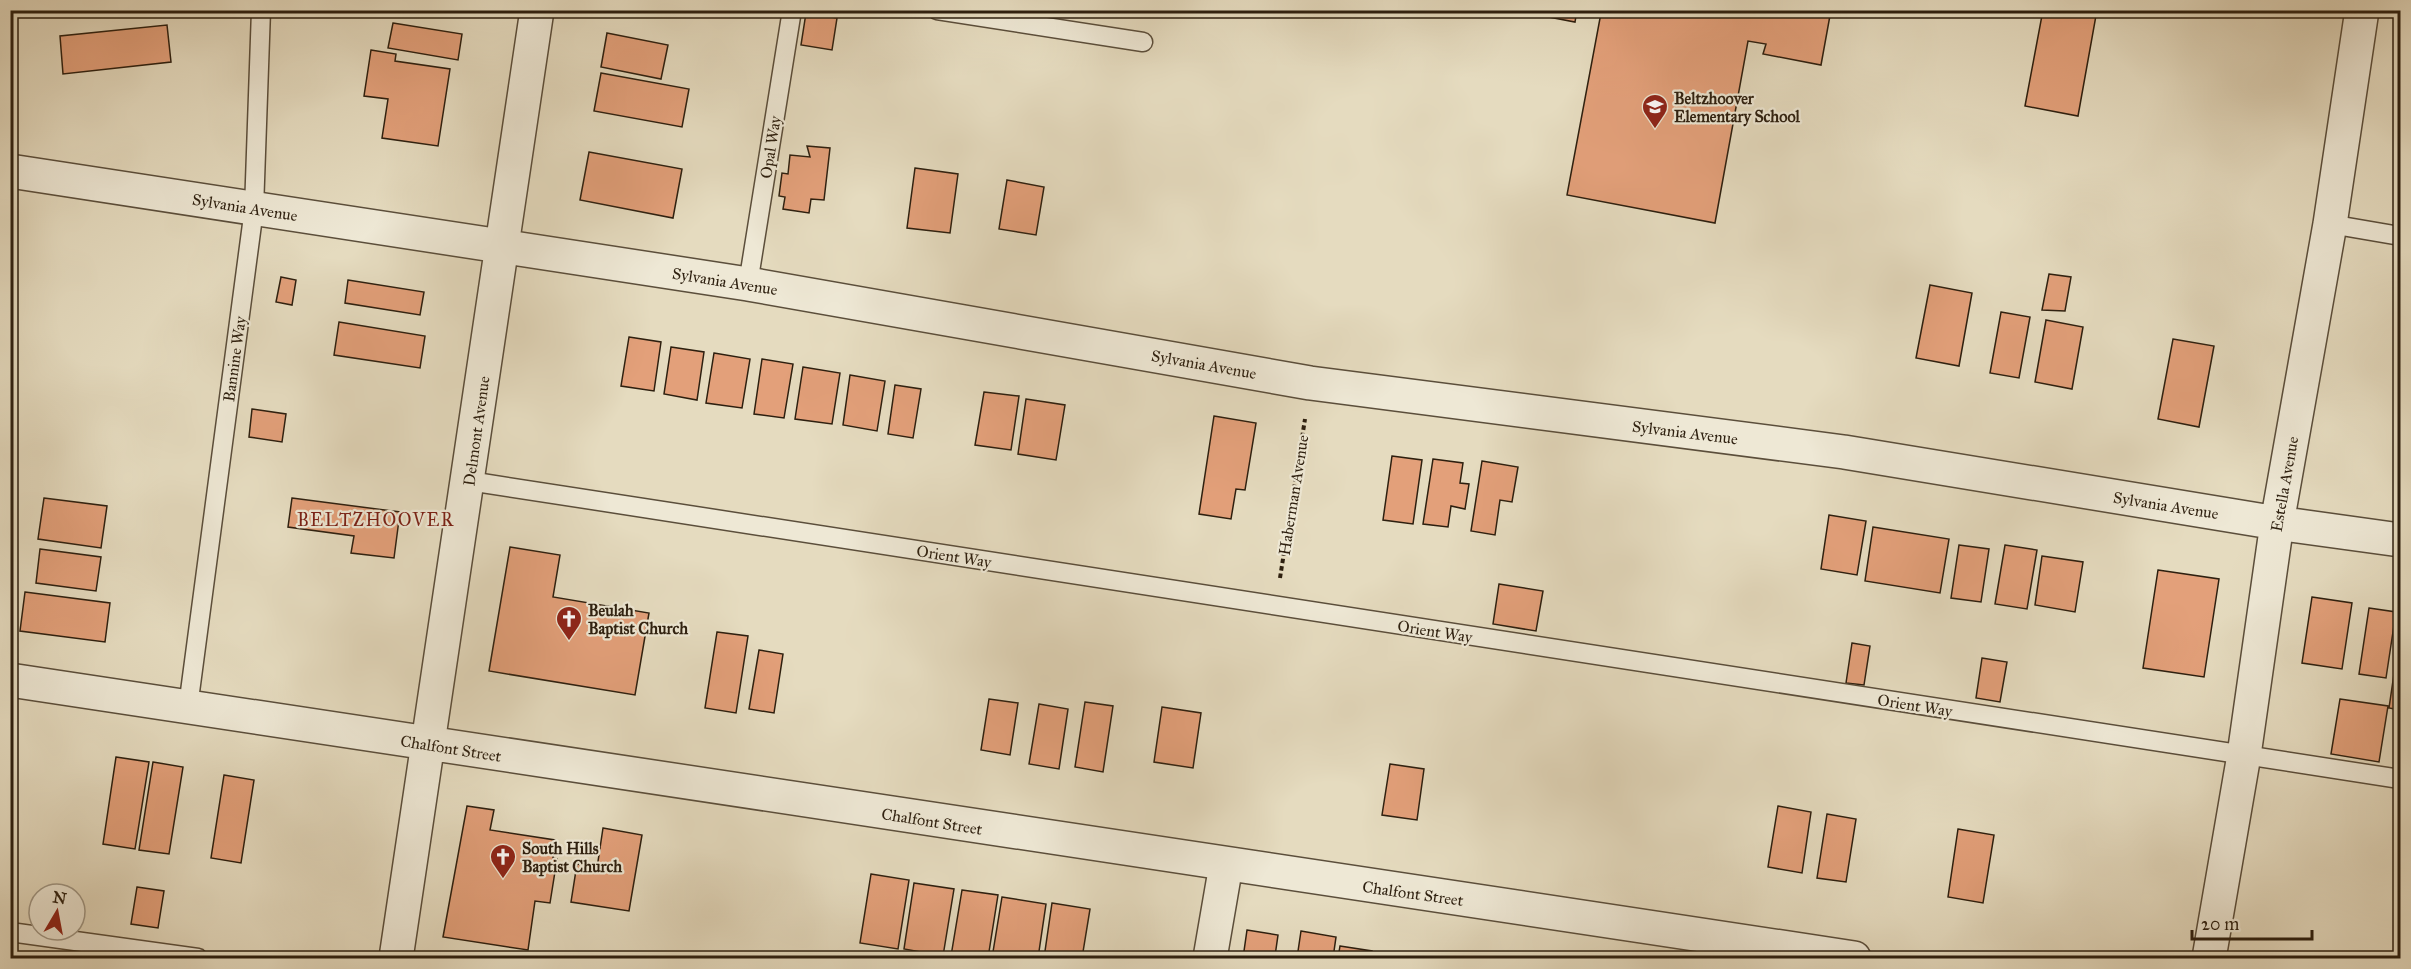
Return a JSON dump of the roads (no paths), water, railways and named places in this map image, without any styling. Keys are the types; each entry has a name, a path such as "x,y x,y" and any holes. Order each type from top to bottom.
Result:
{"street":[{"name":"Delmont Avenue","path":"396,958 469,481 537,10"},
{"name":"Estella Avenue","path":"2209,958 2244,755 2277,523 2330,224 2362,10"},
{"name":"Sylvania Avenue","path":"10,171 748,284 1310,383 1844,452 2277,523 2400,540"},
{"name":"Chalfont Street","path":"10,680 428,745 1854,958"},
{"path":"1210,958 1226,865"}],"lane":[{"name":"Bannine Way","path":"188,706 254,209 261,10"},
{"name":"Opal Way","path":"748,284 792,10"},
{"path":"937,10 1143,42"},
{"path":"2330,224 2400,236"},
{"name":"Orient Way","path":"469,481 2400,779"},
{"path":"10,932 198,958"}],"place":[{"name":"Beltzhoover Elementary School","path":"1655,130"},
{"name":"Beulah Baptist Church","path":"569,642"},
{"name":"South Hills Baptist Church","path":"503,880"}],"district":[{"name":"BELTZHOOVER","path":"376,520"}]}
